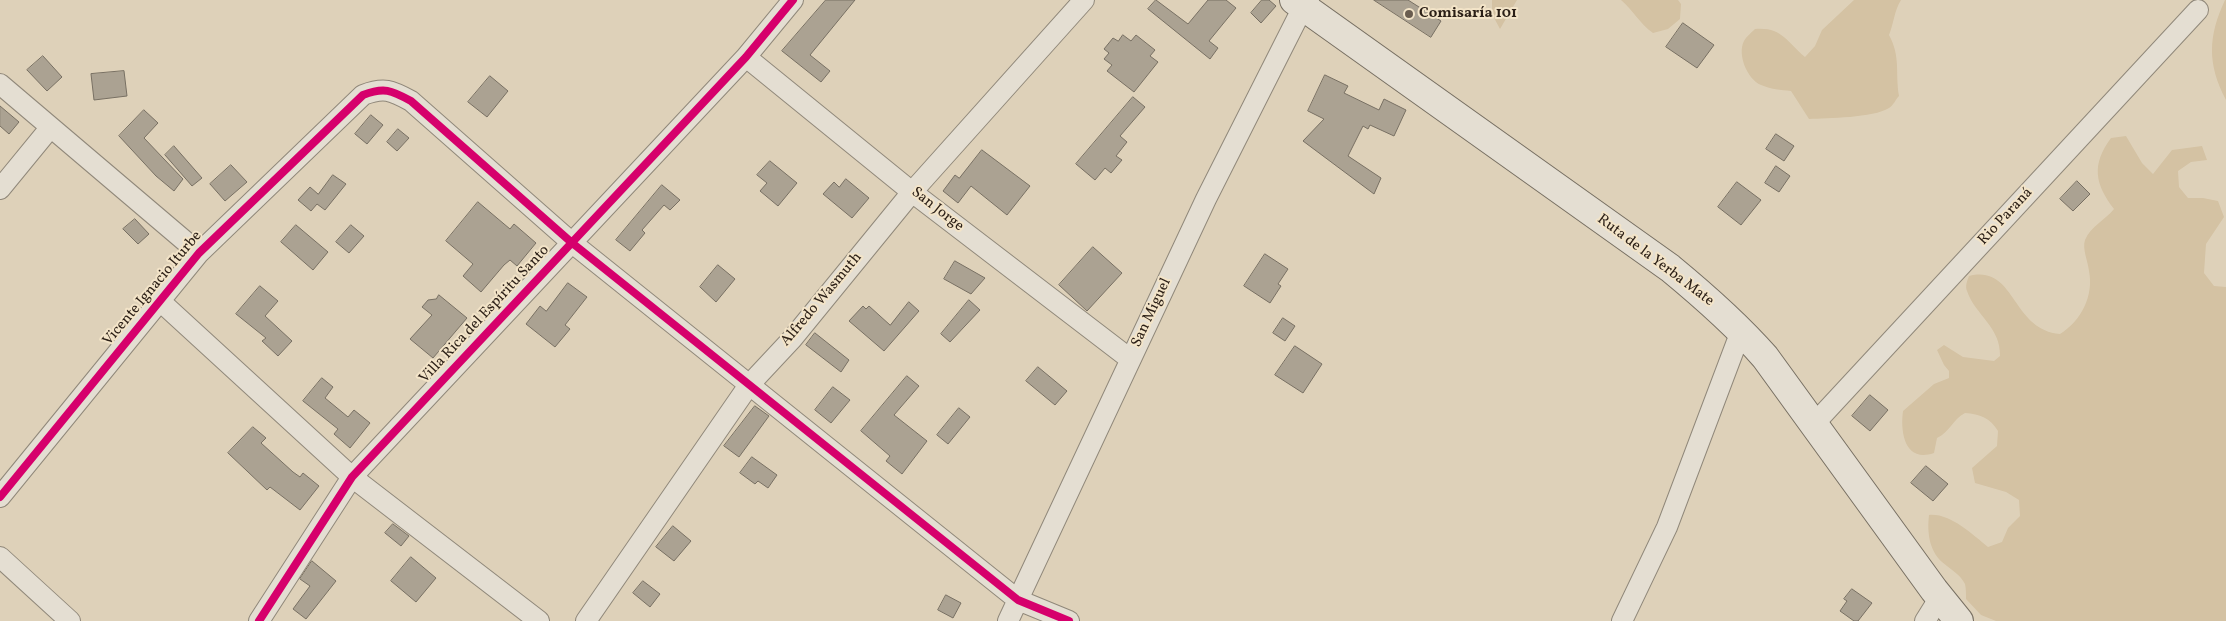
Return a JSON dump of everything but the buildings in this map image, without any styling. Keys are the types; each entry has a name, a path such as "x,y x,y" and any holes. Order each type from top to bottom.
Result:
{"main road":[{"name":"Ruta de la Yerba Mate","path":"1302,2 1670,268 1741,330 1765,357 1959,621"}],"street":[{"name":"Villa Rica del Espíritu Santo","path":"258,621 352,478 746,57 793,0"},
{"name":"Alfredo Wasmuth","path":"586,621 748,385 792,338 912,192 1084,0"},
{"name":"San Miguel","path":"1008,621 1130,359 1302,2"},
{"name":"Rio Paraná","path":"1814,424 2198,10"},
{"name":"San Jorge","path":"746,57 912,192 1130,359"},
{"path":"0,84 199,253"},
{"name":"Vicente Ignacio Iturbe","path":"0,497 199,253 362,95 378,90 394,92 411,101 572,242"},
{"path":"0,189 50,128"},
{"path":"572,242 1018,600 1069,621"},
{"path":"160,301 352,478 539,621"},
{"path":"1622,621 1667,527 1741,330"},
{"path":"0,557 70,621"},
{"path":"1925,621 1940,597"}],"shaded area":[{"path":"1492,0 1517,0 1500,29 1492,14"},
{"path":"1621,0 1678,0 1681,4 1680,19 1668,29 1653,33"},
{"path":"1854,0 1901,0 1889,35 1895,50 1899,96 1890,107 1862,116 1809,119 1791,91 1761,85 1751,77 1745,66 1742,46 1745,39 1755,29 1772,30 1778,33 1805,57 1815,46 1822,30"},
{"path":"2225,0 2226,100 2215,74 2212,50 2215,26"},
{"path":"2126,136 2142,163 2153,174 2172,150 2202,146 2207,160 2191,162 2178,171 2179,187 2188,198 2218,201 2224,217 2206,244 2204,273 2214,286 2226,287 2226,621 1996,621 1981,615 1966,599 1965,584 1934,552 1928,528 1929,515 1937,515 1960,525 1988,547 2002,542 2008,528 2020,516 2019,500 2006,492 1975,483 1972,468 1997,446 1998,431 1992,423 1984,418 1975,414 1965,413 1945,433 1937,438 1934,453 1916,454 1906,444 1902,428 1903,411 1934,384 1949,378 1949,371 1937,350 1944,345 1963,357 1994,361 2000,356 1999,346 1992,329 1967,291 1966,285 1969,276 1984,275 1996,279 2006,288 2032,322 2044,330 2060,334 2080,315 2090,290 2089,271 2084,247 2085,240 2094,227 2114,209 2099,183 2098,166 2100,157 2111,138"}],"cycle path":[{"path":"259,621 352,477 746,57 793,0"},
{"path":"0,497 199,253 363,95 382,90 398,94 411,101 571,242 1018,600 1069,621"}],"place":[{"name":"Comisaría 101","path":"1409,14"}]}
